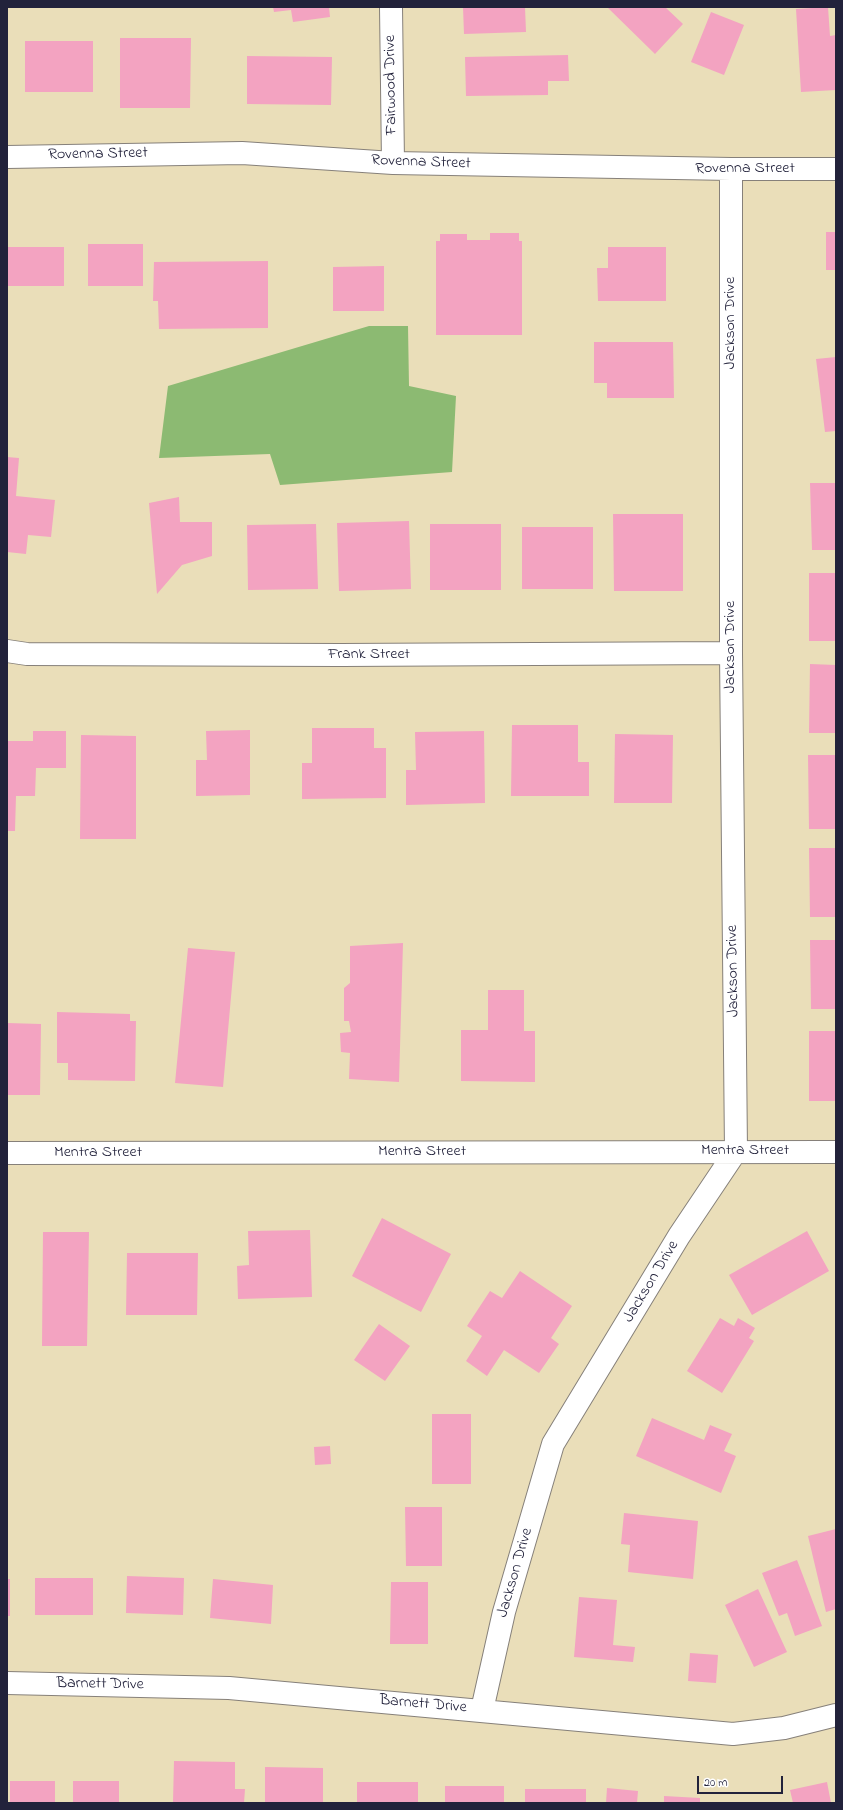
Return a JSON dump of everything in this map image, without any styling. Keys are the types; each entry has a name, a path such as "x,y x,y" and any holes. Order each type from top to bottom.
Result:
{"street":[{"name":"Fairwood Drive","path":"391,7 394,163"},
{"name":"Rovenna Street","path":"7,157 242,153 394,163 731,169 836,169"},
{"name":"Jackson Drive","path":"482,1710 504,1612 553,1444 679,1236 736,1150 731,653 731,169"},
{"name":"Frank Street","path":"7,651 27,654 341,655 731,653"},
{"name":"Mentra Street","path":"7,1154 736,1150 836,1152"},
{"name":"Barnett Drive","path":"7,1683 229,1688 733,1734 784,1728 836,1715"}],"green space":[{"path":"369,326 408,326 409,386 456,396 452,472 280,485 270,454 159,458 168,386"}],"building":[{"path":"273,7 329,7 330,17 293,22 291,10 274,12"},
{"path":"463,7 525,7 526,32 464,34"},
{"path":"607,7 665,7 683,24 655,54"},
{"path":"828,7 830,36 836,35 836,90 801,92 796,9"},
{"path":"711,12 744,25 724,75 691,62"},
{"path":"120,38 191,38 190,108 120,108"},
{"path":"25,41 93,41 93,92 25,92"},
{"path":"568,55 569,81 548,81 548,95 466,96 465,57"},
{"path":"247,56 332,57 331,105 247,104"},
{"path":"826,232 836,232 836,270 826,270"},
{"path":"490,233 519,233 519,241 522,241 522,335 436,335 436,241 440,241 440,234 467,234 467,240 490,240"},
{"path":"88,244 143,244 143,286 88,286"},
{"path":"7,247 64,247 64,286 7,286"},
{"path":"608,247 666,247 666,301 598,301 597,268 608,268"},
{"path":"268,261 268,328 159,329 158,301 153,301 154,262"},
{"path":"384,266 384,311 333,311 333,267"},
{"path":"594,342 673,342 674,398 607,398 607,383 594,383"},
{"path":"836,357 836,431 825,432 816,359"},
{"path":"7,457 19,458 16,496 55,500 51,537 28,535 26,554 7,552"},
{"path":"810,483 836,483 836,550 812,550"},
{"path":"179,497 180,522 212,522 212,556 182,565 157,594 149,503"},
{"path":"613,514 683,514 683,591 614,591"},
{"path":"409,521 411,589 339,591 337,523"},
{"path":"316,524 318,589 248,590 247,525"},
{"path":"430,524 501,524 501,590 430,590"},
{"path":"522,527 593,527 593,589 522,589"},
{"path":"809,573 836,573 836,641 809,641"},
{"path":"810,664 836,665 836,733 809,733"},
{"path":"512,725 578,725 578,762 589,762 589,796 511,796"},
{"path":"312,728 374,728 374,748 386,748 386,798 302,799 302,763 312,763"},
{"path":"250,730 250,795 196,796 196,760 207,760 206,731"},
{"path":"33,731 66,731 66,768 36,768 35,796 16,796 15,831 7,831 7,741 33,741"},
{"path":"484,731 485,803 406,805 406,770 416,770 415,732"},
{"path":"615,734 673,735 672,803 614,803"},
{"path":"81,735 136,736 136,839 80,839"},
{"path":"808,755 836,755 836,829 809,829"},
{"path":"809,848 836,848 836,917 810,917"},
{"path":"810,940 836,940 836,1009 811,1009"},
{"path":"403,943 399,1082 349,1079 350,1053 341,1052 340,1033 351,1032 349,1021 344,1021 344,988 350,983 350,946"},
{"path":"188,948 235,952 223,1087 175,1083"},
{"path":"488,990 524,990 524,1031 535,1031 535,1082 461,1081 461,1030 488,1030"},
{"path":"57,1012 130,1014 130,1021 136,1021 135,1081 68,1080 68,1063 57,1063"},
{"path":"7,1023 41,1024 40,1095 7,1095"},
{"path":"809,1031 836,1031 836,1101 809,1101"},
{"path":"382,1218 451,1254 421,1312 352,1276"},
{"path":"310,1230 312,1297 238,1299 237,1266 249,1265 248,1231"},
{"path":"807,1231 829,1271 752,1315 729,1275"},
{"path":"43,1232 89,1232 87,1346 42,1346"},
{"path":"127,1253 198,1253 197,1315 126,1315"},
{"path":"520,1271 572,1306 551,1338 559,1344 539,1373 504,1350 487,1376 466,1361 482,1336 467,1326 490,1291 502,1298"},
{"path":"720,1318 734,1326 738,1318 755,1328 749,1338 754,1341 722,1393 687,1371"},
{"path":"379,1324 410,1346 385,1381 354,1360"},
{"path":"432,1414 471,1414 471,1484 432,1484"},
{"path":"652,1418 704,1440 710,1425 732,1434 724,1451 736,1456 721,1493 636,1456"},
{"path":"330,1446 331,1464 315,1465 314,1447"},
{"path":"405,1507 442,1507 442,1566 406,1566"},
{"path":"624,1513 698,1521 693,1579 628,1572 630,1545 621,1544"},
{"path":"836,1529 836,1609 826,1612 808,1536"},
{"path":"797,1560 822,1626 795,1636 787,1613 779,1616 762,1573"},
{"path":"127,1576 184,1578 183,1615 126,1613"},
{"path":"35,1578 93,1578 93,1615 35,1615"},
{"path":"7,1579 10,1579 10,1616 7,1616"},
{"path":"213,1579 273,1585 271,1624 210,1618"},
{"path":"391,1582 428,1582 428,1644 390,1644"},
{"path":"758,1589 787,1652 754,1667 725,1605"},
{"path":"579,1597 617,1600 613,1645 635,1647 633,1662 574,1657"},
{"path":"690,1653 718,1655 716,1683 688,1681"},
{"path":"174,1761 235,1762 235,1789 245,1789 244,1803 173,1802"},
{"path":"265,1767 323,1768 323,1803 265,1803"},
{"path":"10,1781 55,1781 55,1803 10,1803"},
{"path":"73,1781 119,1781 119,1803 73,1803"},
{"path":"357,1782 418,1782 418,1803 357,1803"},
{"path":"827,1782 831,1803 793,1803 790,1790"},
{"path":"445,1786 504,1786 504,1803 445,1803"},
{"path":"607,1788 638,1791 637,1803 606,1803"},
{"path":"525,1789 586,1789 586,1803 525,1803"},
{"path":"664,1796 700,1798 700,1803 664,1803"}]}
